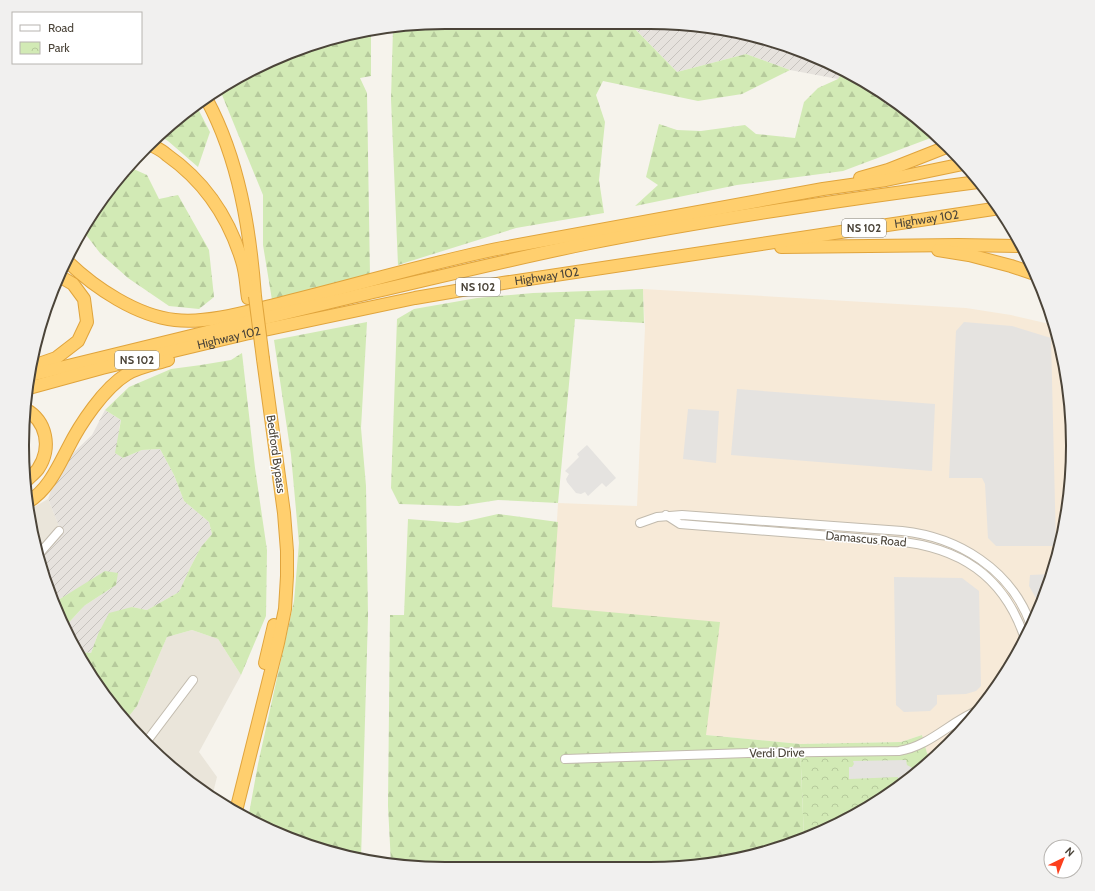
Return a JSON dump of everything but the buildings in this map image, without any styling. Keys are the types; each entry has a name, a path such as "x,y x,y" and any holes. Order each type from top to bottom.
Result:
{"highway":[{"name":"Bedford Bypass","path":"208,103 232,159 242,196 253,266 252,297"},
{"name":"Bedford Bypass","path":"155,148 173,159 215,202 232,233 243,263 252,297 279,516 281,575 278,606 231,803"},
{"path":"823,189 888,170 941,149"},
{"path":"71,264 116,298 141,311 174,320 202,320 254,310 466,255 823,189 886,180 958,165"},
{"path":"846,199 963,171"},
{"name":"Highway 102","path":"36,374 339,300 584,244 846,199 972,183"},
{"name":"Highway 102","path":"34,387 102,368 245,334 415,298 992,209"},
{"path":"339,300 350,294 550,244 597,230"},
{"path":"728,249 926,245 1015,246"},
{"path":"926,245 939,251 970,255 1028,272"},
{"path":"37,365 56,358 78,341 87,322 84,299 73,284 64,278"},
{"path":"33,499 47,485 71,441 98,402 113,384 128,373 245,334"},
{"name":"Bedford Bypass","path":"237,806 278,643 284,609 287,576 284,513 260,359"},
{"path":"30,477 38,469 44,456 46,446 44,428 31,412"}],"street":[{"name":"Damascus Road","path":"666,515 680,524 895,541 922,544 939,549 972,565 993,583 1005,598 1022,632"},
{"name":"Damascus Road","path":"640,523 652,518 666,515 688,515 890,530 916,533 933,537 954,544 972,553 996,572 1016,595 1028,619"},
{"path":"42,550 59,531"},
{"path":"149,738 193,680"},
{"name":"Verdi Drive","path":"565,759 756,753 899,751 911,748 935,737 967,715"}],"shaded area":[{"path":"635,29 677,30 731,37 783,51 840,75 838,79 790,70 746,54 677,72"},
{"path":"643,289 966,308 1011,315 1048,323 1058,364 1065,418 1066,446 1062,500 1052,553 1044,579 1023,630 996,677 963,720 928,755 922,735 901,742 800,744 706,735 552,607 558,503 637,506 645,328"},
{"path":"964,322 1012,326 1051,338 1056,537 1054,546 996,546 988,538 985,484 982,478 949,478 956,331"},
{"path":"737,389 935,404 932,471 731,455"},
{"path":"688,409 719,411 716,463 683,459"},
{"path":"105,410 121,420 119,429 123,458 142,450 160,449 174,475 184,501 209,522 212,534 201,547 179,592 147,610 132,607 98,634 91,653 84,652 69,623 84,606 116,585 63,597 59,600 41,545 59,526 48,499 54,482 71,455 92,435"},
{"path":"587,445 616,478 606,487 602,483 588,496 585,492 581,494 576,493 567,482 566,479 569,474 565,471 579,457 577,454"},
{"path":"48,499 59,526 41,545 37,527 34,507"},
{"path":"1045,574 1036,599 1029,586 1030,575"},
{"path":"894,577 962,578 979,591 981,686 976,691 966,694 937,695 937,704 930,711 904,712 896,705"},
{"path":"192,630 218,639 241,675 199,752 217,777 213,792 171,759 129,716 137,706 167,637"},
{"path":"906,760 907,765 913,768 898,779 898,777 849,779 849,767 852,767 854,764 853,761"}],"green space":[{"path":"635,29 677,72 746,54 790,70 742,94 698,101 603,81 596,95 605,122 599,180 604,213 516,228 398,265 391,99 393,33 418,30"},
{"path":"371,36 371,76 360,78 367,93 370,275 272,300 263,245 263,195 222,94 261,72 286,61 338,43"},
{"path":"840,75 881,99 885,104 888,104 903,115 930,138 843,171 737,185 635,206 658,185 646,177 659,124 677,130 701,131 745,125 756,134 795,138 804,102 818,88 838,79"},
{"path":"199,110 210,132 198,167 164,139"},
{"path":"134,169 147,175 159,199 178,195 209,250 214,297 199,309 169,306 128,278 100,253 86,235 99,214"},
{"path":"643,289 644,323 575,319 558,503 498,500 459,506 399,504 391,488 397,319 414,309 477,298 533,293"},
{"path":"367,322 361,428 366,486 368,616 361,853 312,840 286,830 249,813 258,764 294,601 299,543 291,455 274,340"},
{"path":"242,353 255,468 267,550 266,616 241,675 218,639 192,630 167,637 137,706 129,716 99,677 84,652 91,653 98,634 109,613 132,607 147,610 179,592 201,547 212,534 209,522 184,501 174,475 160,449 142,450 123,458 115,453 121,420 105,410 129,387 171,369 231,360"},
{"path":"498,514 558,522 552,607 720,622 706,735 800,744 804,832 757,848 731,854 677,861 446,862 391,858 388,806 390,615 404,615 408,519 458,523"},
{"path":"105,571 118,573 116,585 84,606 69,623 59,600"},
{"path":"922,735 928,755 881,792 834,819 804,832 800,744 901,742"}]}
